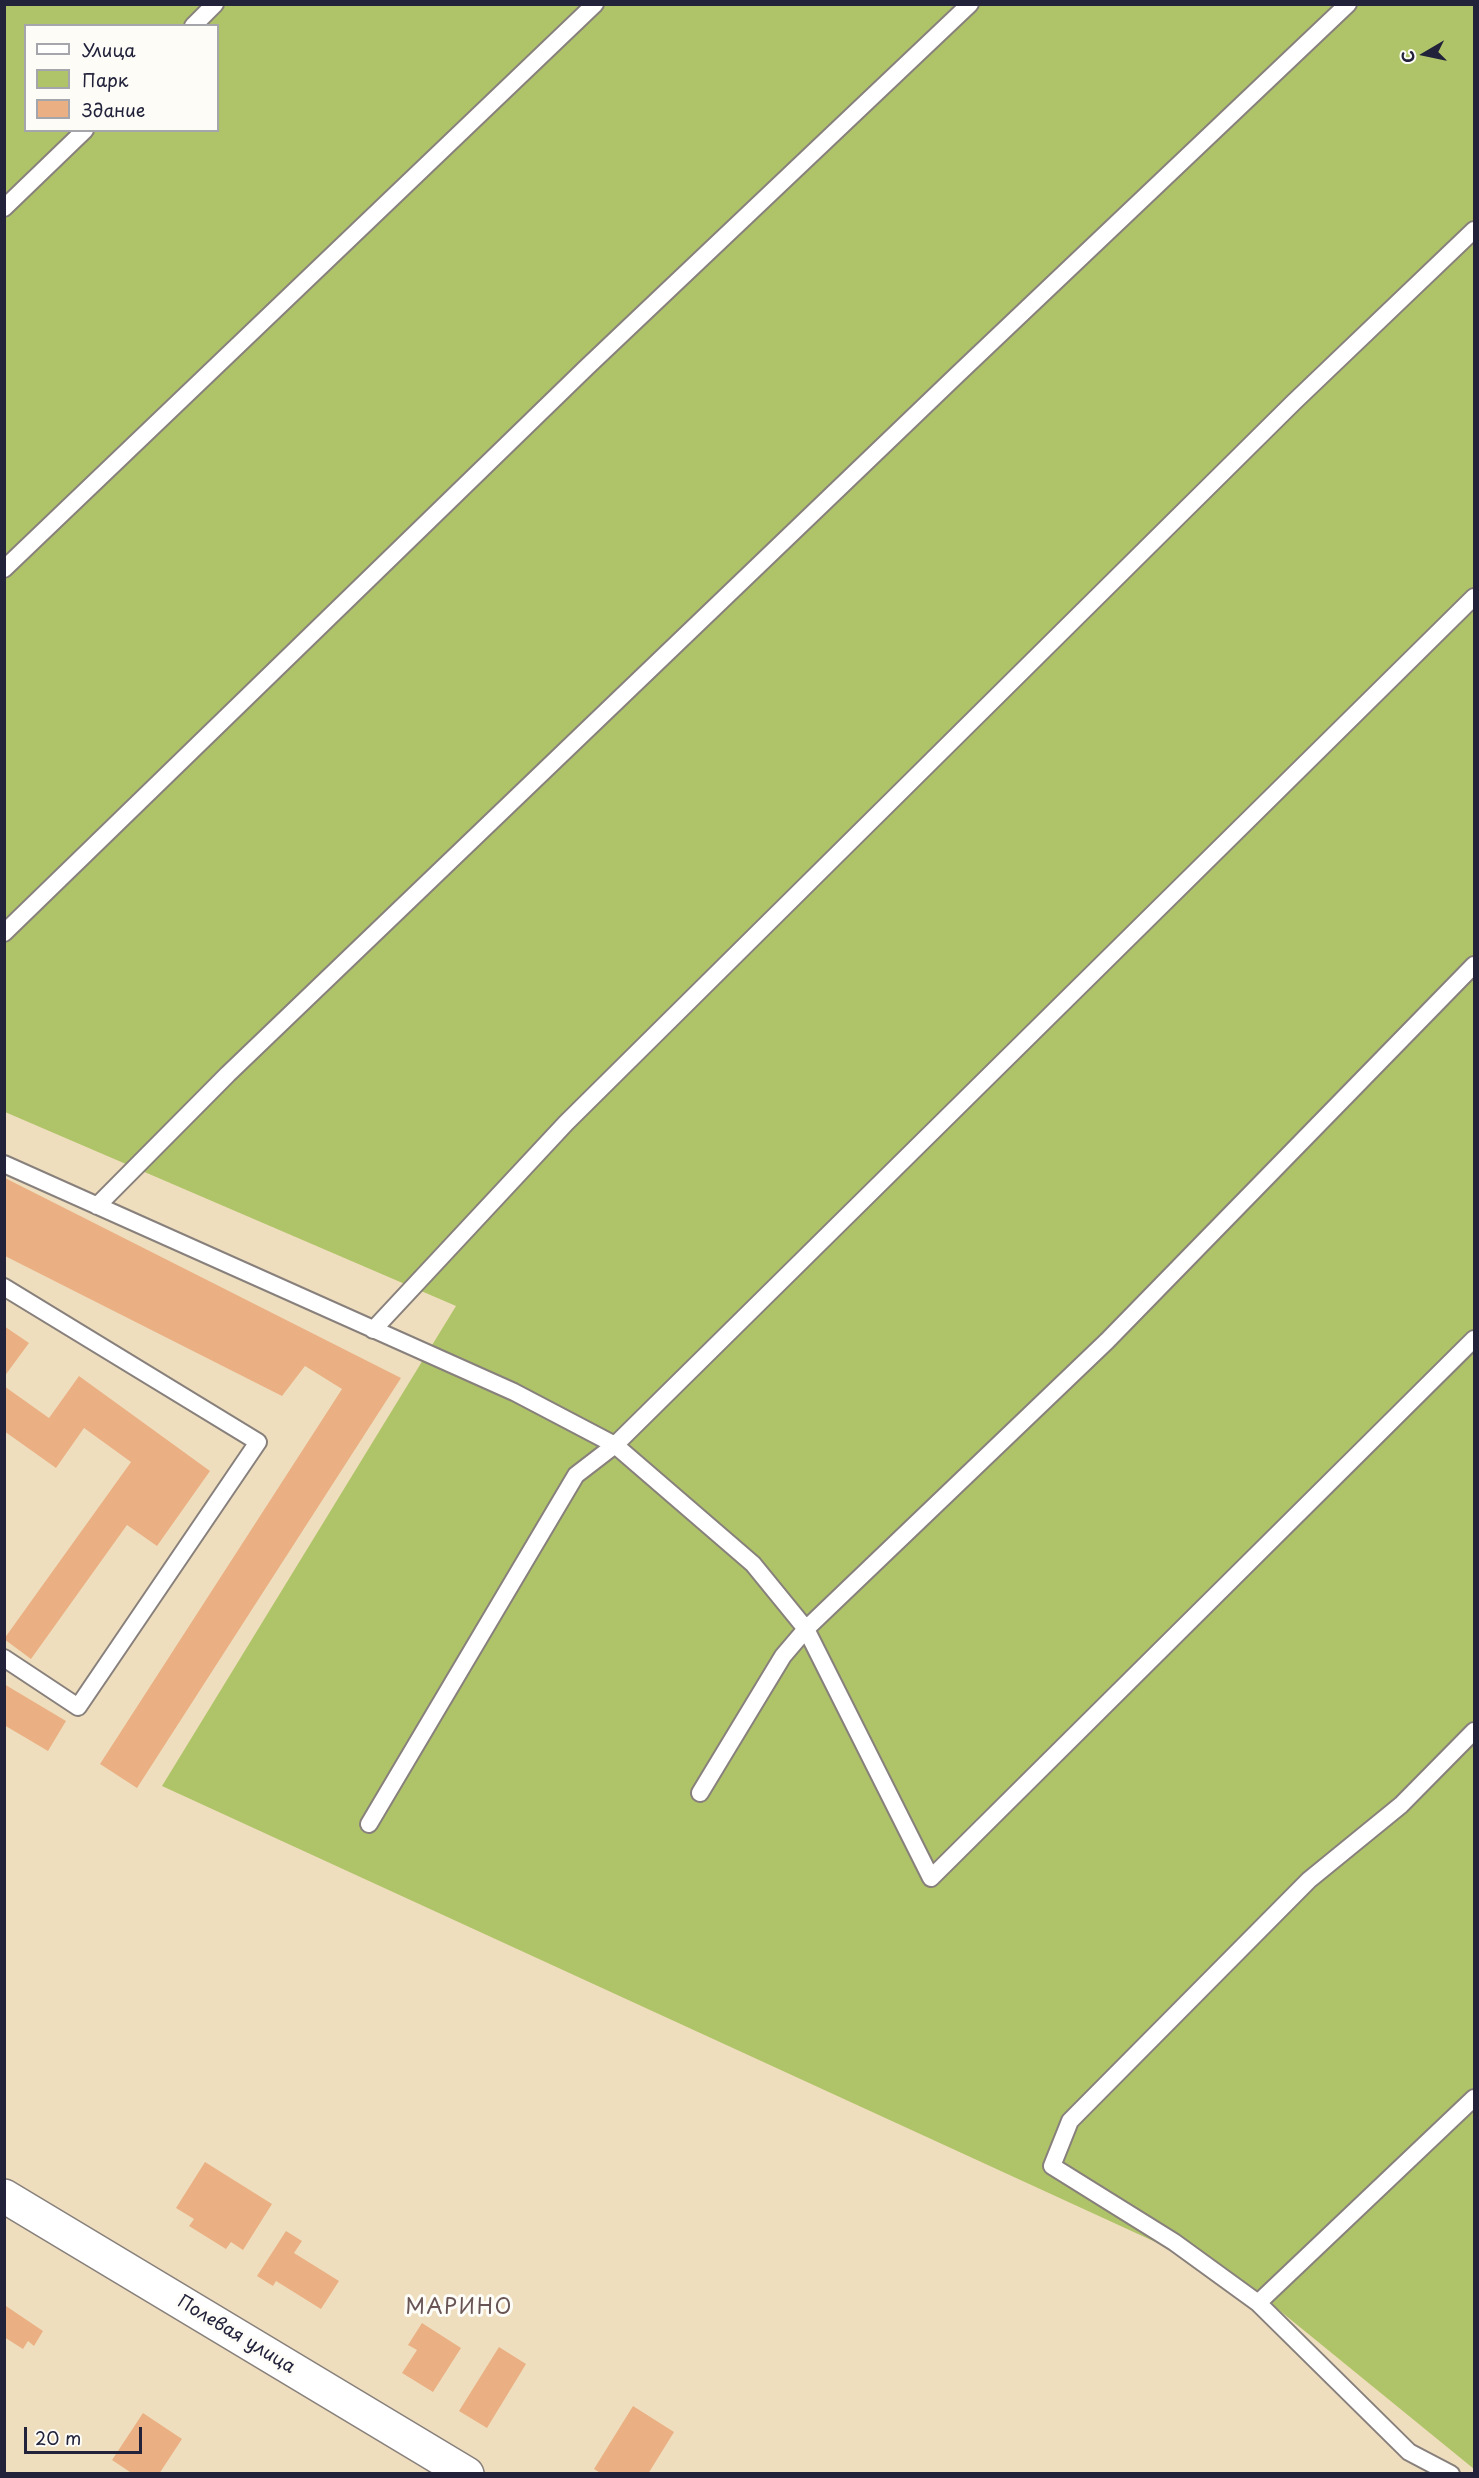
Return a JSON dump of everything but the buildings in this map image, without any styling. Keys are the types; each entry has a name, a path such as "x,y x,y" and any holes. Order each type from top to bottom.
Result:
{"street":[{"name":"Полевая улица","path":"4,2196 467,2474"}],"lane":[{"path":"195,24 215,4"},
{"path":"4,569 595,4"},
{"path":"4,933 587,367 970,4"},
{"path":"97,1206 237,1065 1348,4"},
{"path":"4,208 83,132"},
{"path":"373,1330 566,1123 1294,402 1474,230"},
{"path":"369,1824 576,1475 615,1446 1474,597"},
{"path":"700,1793 783,1656 806,1629 1107,1341 1474,965"},
{"path":"4,1164 514,1392 615,1446 753,1564 806,1629 931,1878 1474,1340"},
{"path":"4,1287 258,1442 78,1707 4,1658"},
{"path":"1451,2474 1409,2452 1258,2302 1174,2242 1052,2166 1070,2121 1309,1880 1401,1804 1474,1731"},
{"path":"1258,2302 1474,2098"}],"green space":[{"path":"5,5 1474,5 1474,2469 1247,2284 162,1786 456,1306 5,1112"}],"district":[{"name":"МАРИНО","path":"459,2308"}]}
